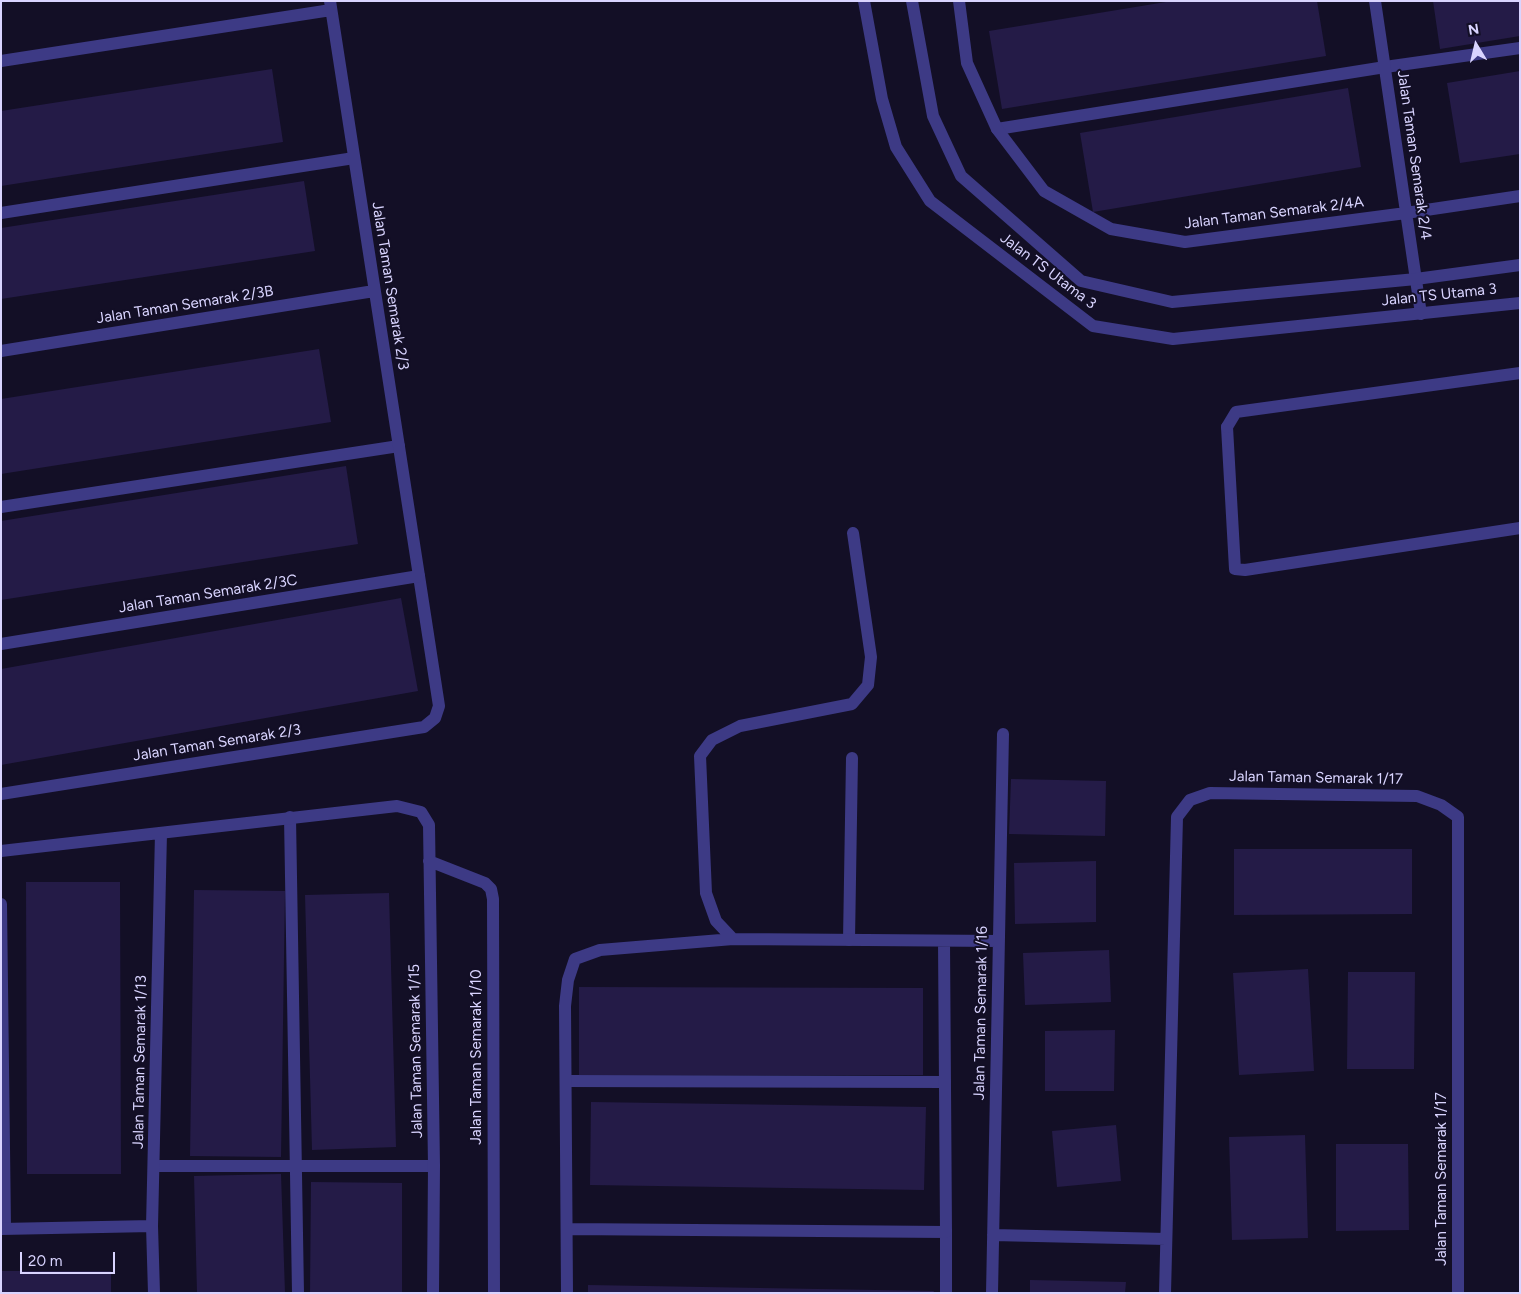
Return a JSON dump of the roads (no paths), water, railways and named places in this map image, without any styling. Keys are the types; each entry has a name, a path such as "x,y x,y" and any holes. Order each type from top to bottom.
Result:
{"street":[{"name":"Jalan TS Utama 3","path":"864,1 882,99 896,146 930,201 1093,326 1173,339 1520,303"},
{"name":"Jalan TS Utama 3","path":"912,1 933,116 961,176 1081,281 1172,302 1416,279 1520,265"},
{"name":"Jalan Taman Semarak 2/4A","path":"959,1 967,63 997,130 1044,191 1112,229 1185,242 1520,196"},
{"name":"Jalan Taman Semarak 2/4","path":"1375,1 1422,314"},
{"path":"1,61 330,6"},
{"name":"Jalan Taman Semarak 2/3","path":"1,794 424,727 435,718 439,706 330,6"},
{"path":"997,130 1384,67 1520,48"},
{"path":"1,213 354,158"},
{"name":"Jalan Taman Semarak 2/3B","path":"1,351 374,291"},
{"path":"1520,373 1236,412 1227,427 1235,569 1245,570 1520,528"},
{"path":"1,508 398,446"},
{"path":"732,939 716,921 706,893 700,756 712,740 740,726 852,704 868,685 870,657 852,533"},
{"name":"Jalan Taman Semarak 2/3C","path":"1,644 419,576"},
{"name":"Jalan Taman Semarak 1/16","path":"992,1293 1003,734"},
{"path":"849,940 852,758"},
{"name":"Jalan Taman Semarak 1/17","path":"1165,1293 1177,817 1190,800 1210,793 1417,796 1441,805 1458,817 1458,1293"},
{"name":"Jalan Taman Semarak 1/15","path":"290,817 397,806 421,812 429,825 434,1166 433,1293"},
{"path":"1,851 290,817 298,1293"},
{"name":"Jalan Taman Semarak 1/13","path":"154,1293 152,1226 161,833"},
{"name":"Jalan Taman Semarak 1/10","path":"429,861 485,883 491,889 493,900 494,1293"},
{"path":"1,904 3,1228 152,1226"},
{"path":"568,1293 565,1006 568,980 575,959 600,950 732,939 999,941"},
{"path":"944,941 946,1293"},
{"path":"566,1081 945,1082"},
{"path":"154,1166 434,1166"},
{"path":"568,1229 946,1232"},
{"path":"993,1235 1166,1238"}]}
